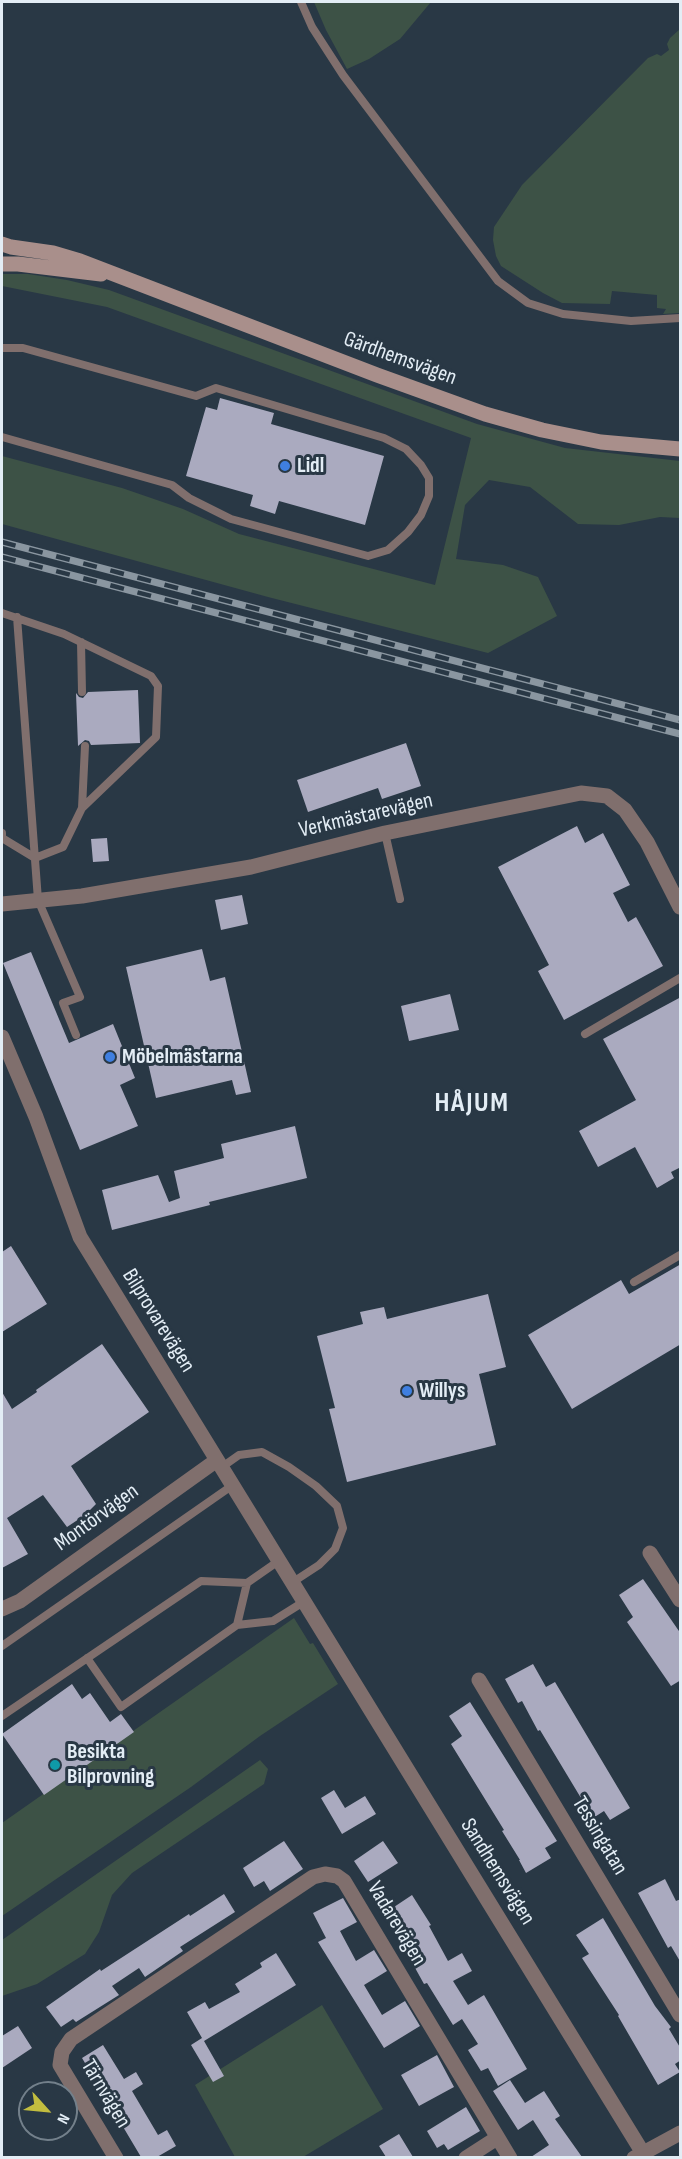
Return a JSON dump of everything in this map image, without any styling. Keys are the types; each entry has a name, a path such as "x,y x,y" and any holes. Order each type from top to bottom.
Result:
{"main road":[{"name":"Gärdhemsvägen","path":"2,244 53,253 80,261 485,414 542,430 601,442 681,449"},
{"name":"Gärdhemsvägen","path":"2,264 113,275"}],"street":[{"name":"Verkmästarevägen","path":"2,904 93,894 251,867 385,833 581,793 607,796 625,810 647,843 681,907"},
{"name":"Bilprovarevägen","path":"3,1043 36,1117 80,1237 308,1606"},
{"name":"Montörvägen","path":"2,1609 20,1601 220,1464"},
{"path":"650,1553 681,1600"},
{"name":"Sandhemsvägen","path":"308,1606 641,2156"},
{"name":"Tessingatan","path":"478,1680 681,2015"},
{"name":"Vadarevägen","path":"62,2052 71,2039 313,1877 325,1874 337,1876 344,1881 510,2157"},
{"name":"Tärnvägen","path":"62,2052 60,2066 116,2157"},
{"path":"641,2156 681,2133"},
{"path":"466,2157 497,2138"}],"lane":[{"path":"301,2 312,27 343,75 498,280 528,303 563,314 631,321 681,318"},
{"path":"2,348 23,348 196,396 216,388 384,438 406,449 421,465 429,478 429,496 421,515 408,532 387,550 368,556 231,519 189,498 172,485 2,437"},
{"path":"2,613 81,642 151,676 158,686 156,737 82,807 63,847 35,858"},
{"path":"17,617 38,900 80,997 63,1003 76,1035"},
{"path":"81,642 82,692"},
{"path":"82,807 85,746"},
{"path":"385,833 400,899"},
{"path":"2,834 2,838 35,858"},
{"path":"585,1034 681,978"},
{"path":"634,1282 681,1255"},
{"path":"220,1464 239,1455 262,1452 316,1486 337,1506 344,1528 335,1549 319,1565 293,1582"},
{"path":"2,1646 233,1485"},
{"path":"2,1716 201,1581 247,1583 280,1560"},
{"path":"237,1625 247,1583"},
{"path":"87,1658 121,1707 237,1625 273,1621 308,1606"}],"green space":[{"path":"314,2 431,2 400,39 369,59 347,69"},
{"path":"680,29 680,313 663,314 666,309 657,308 657,295 612,291 610,304 562,303 501,266 496,256 493,240 494,227 522,185 648,58 657,54 661,56 669,50 667,44 670,38"},
{"path":"2,274 28,274 109,290 477,424 565,448 680,461 680,518 660,517 619,525 578,524 530,487 489,480 465,505 456,559 503,565 538,577 557,616 488,653 268,597 2,524 2,456 122,488 183,509 239,534 435,585 471,438 107,307 2,286"},
{"path":"294,1618 310,1644 313,1643 338,1684 2,1916 2,1823"},
{"path":"260,1760 268,1769 264,1784 132,1873 112,1895 99,1932 85,1954 37,1984 2,1996 2,1940"},
{"path":"322,2005 383,2109 303,2157 235,2157 195,2085"}],"building":[{"name":"Lidl","path":"220,398 274,413 271,424 384,456 365,525 279,501 275,514 250,506 253,495 186,476 206,407 217,410"},
{"path":"138,690 140,743 91,745 85,740 78,746 76,693 83,698 88,692"},
{"path":"406,743 421,786 382,799 378,788 308,812 297,780"},
{"path":"577,826 585,843 603,833 630,885 613,893 628,922 636,917 663,966 564,1020 538,971 549,965 498,867"},
{"path":"107,838 109,861 93,862 91,839"},
{"path":"242,895 248,924 221,930 215,900"},
{"path":"202,949 210,981 225,977 251,1092 236,1095 232,1080 156,1098 126,967"},
{"name":"Möbelmästarna","path":"31,952 69,1043 113,1024 135,1078 120,1085 138,1126 80,1150 3,963"},
{"path":"450,994 459,1030 409,1041 401,1006"},
{"path":"681,997 681,1167 671,1172 674,1178 657,1188 635,1147 598,1167 579,1131 636,1100 603,1039"},
{"path":"295,1126 307,1178 209,1202 210,1205 112,1230 102,1190 158,1175 169,1202 180,1198 174,1171 224,1158 221,1144"},
{"path":"11,1246 47,1304 2,1332 2,1252"},
{"path":"681,1264 681,1344 572,1409 528,1335 621,1280 629,1294"},
{"name":"Willys","path":"488,1294 506,1367 479,1374 496,1445 347,1482 329,1409 335,1408 317,1336 363,1324 360,1312 384,1307 387,1319"},
{"path":"102,1344 149,1412 71,1466 96,1504 85,1515 67,1527 43,1495 7,1518 28,1554 2,1568 2,1392 12,1409"},
{"path":"643,1579 681,1634 681,1680 671,1686 627,1622 633,1617 619,1595"},
{"path":"533,1664 546,1687 555,1682 630,1808 610,1820 604,1811 593,1818 540,1730 538,1731 522,1701 518,1703 505,1679"},
{"name":"Besikta Bilprovning","path":"72,1684 82,1699 90,1693 110,1722 121,1714 134,1732 44,1795 2,1734"},
{"path":"470,1702 557,1841 545,1848 551,1858 526,1873 502,1831 504,1830 451,1744 462,1736 449,1716"},
{"path":"334,1790 345,1808 365,1796 376,1814 342,1834 321,1798"},
{"path":"284,1841 303,1869 270,1891 264,1881 254,1887 243,1868"},
{"path":"383,1841 398,1863 368,1882 354,1861"},
{"path":"665,1879 676,1901 681,1899 681,1963 671,1946 668,1948 638,1893"},
{"path":"224,1894 235,1912 180,1947 183,1951 145,1977 139,1968 112,1986 119,1995 76,2022 73,2019 61,2027 46,2007 100,1969 101,1971"},
{"path":"412,1895 431,1925 429,1926 448,1961 462,1953 472,1971 453,1981 468,2005 484,1995 527,2069 498,2086 488,2068 481,2071 468,2050 478,2044 462,2019 453,2025 427,1983 424,1984 409,1957 412,1955 385,1913"},
{"path":"343,1898 357,1922 340,1931 356,1961 374,1950 387,1971 364,1985 382,2015 405,2001 420,2026 384,2048 318,1942 326,1938 313,1913"},
{"path":"603,1918 655,2006 671,2027 669,2029 681,2049 681,2060 675,2064 680,2072 658,2085 619,2015 582,1958 589,1954 576,1935"},
{"path":"276,1953 296,1985 204,2041 224,2076 213,2082 191,2045 202,2038 187,2012 205,2002 209,2009 240,1992 235,1984 262,1967 260,1963"},
{"path":"18,2026 32,2048 2,2068 2,2036"},
{"path":"103,2045 124,2079 136,2072 143,2084 132,2091 158,2135 167,2130 176,2146 157,2157 141,2157 82,2058"},
{"path":"437,2055 454,2087 419,2106 401,2075"},
{"path":"510,2080 525,2103 544,2091 560,2116 555,2119 582,2157 531,2157 549,2145 533,2120 518,2130 493,2091"},
{"path":"466,2107 480,2131 448,2150 444,2144 437,2148 427,2131"},
{"path":"399,2134 413,2157 386,2157 379,2146"}],"railway":[{"path":"2,542 680,720"},
{"path":"2,557 680,734"}],"place":[{"name":"Lidl","path":"285,466"},
{"name":"Möbelmästarna","path":"110,1057"},
{"name":"Willys","path":"407,1391"},
{"name":"Besikta Bilprovning","path":"55,1765"}],"district":[{"name":"HÅJUM","path":"472,1104"}]}
